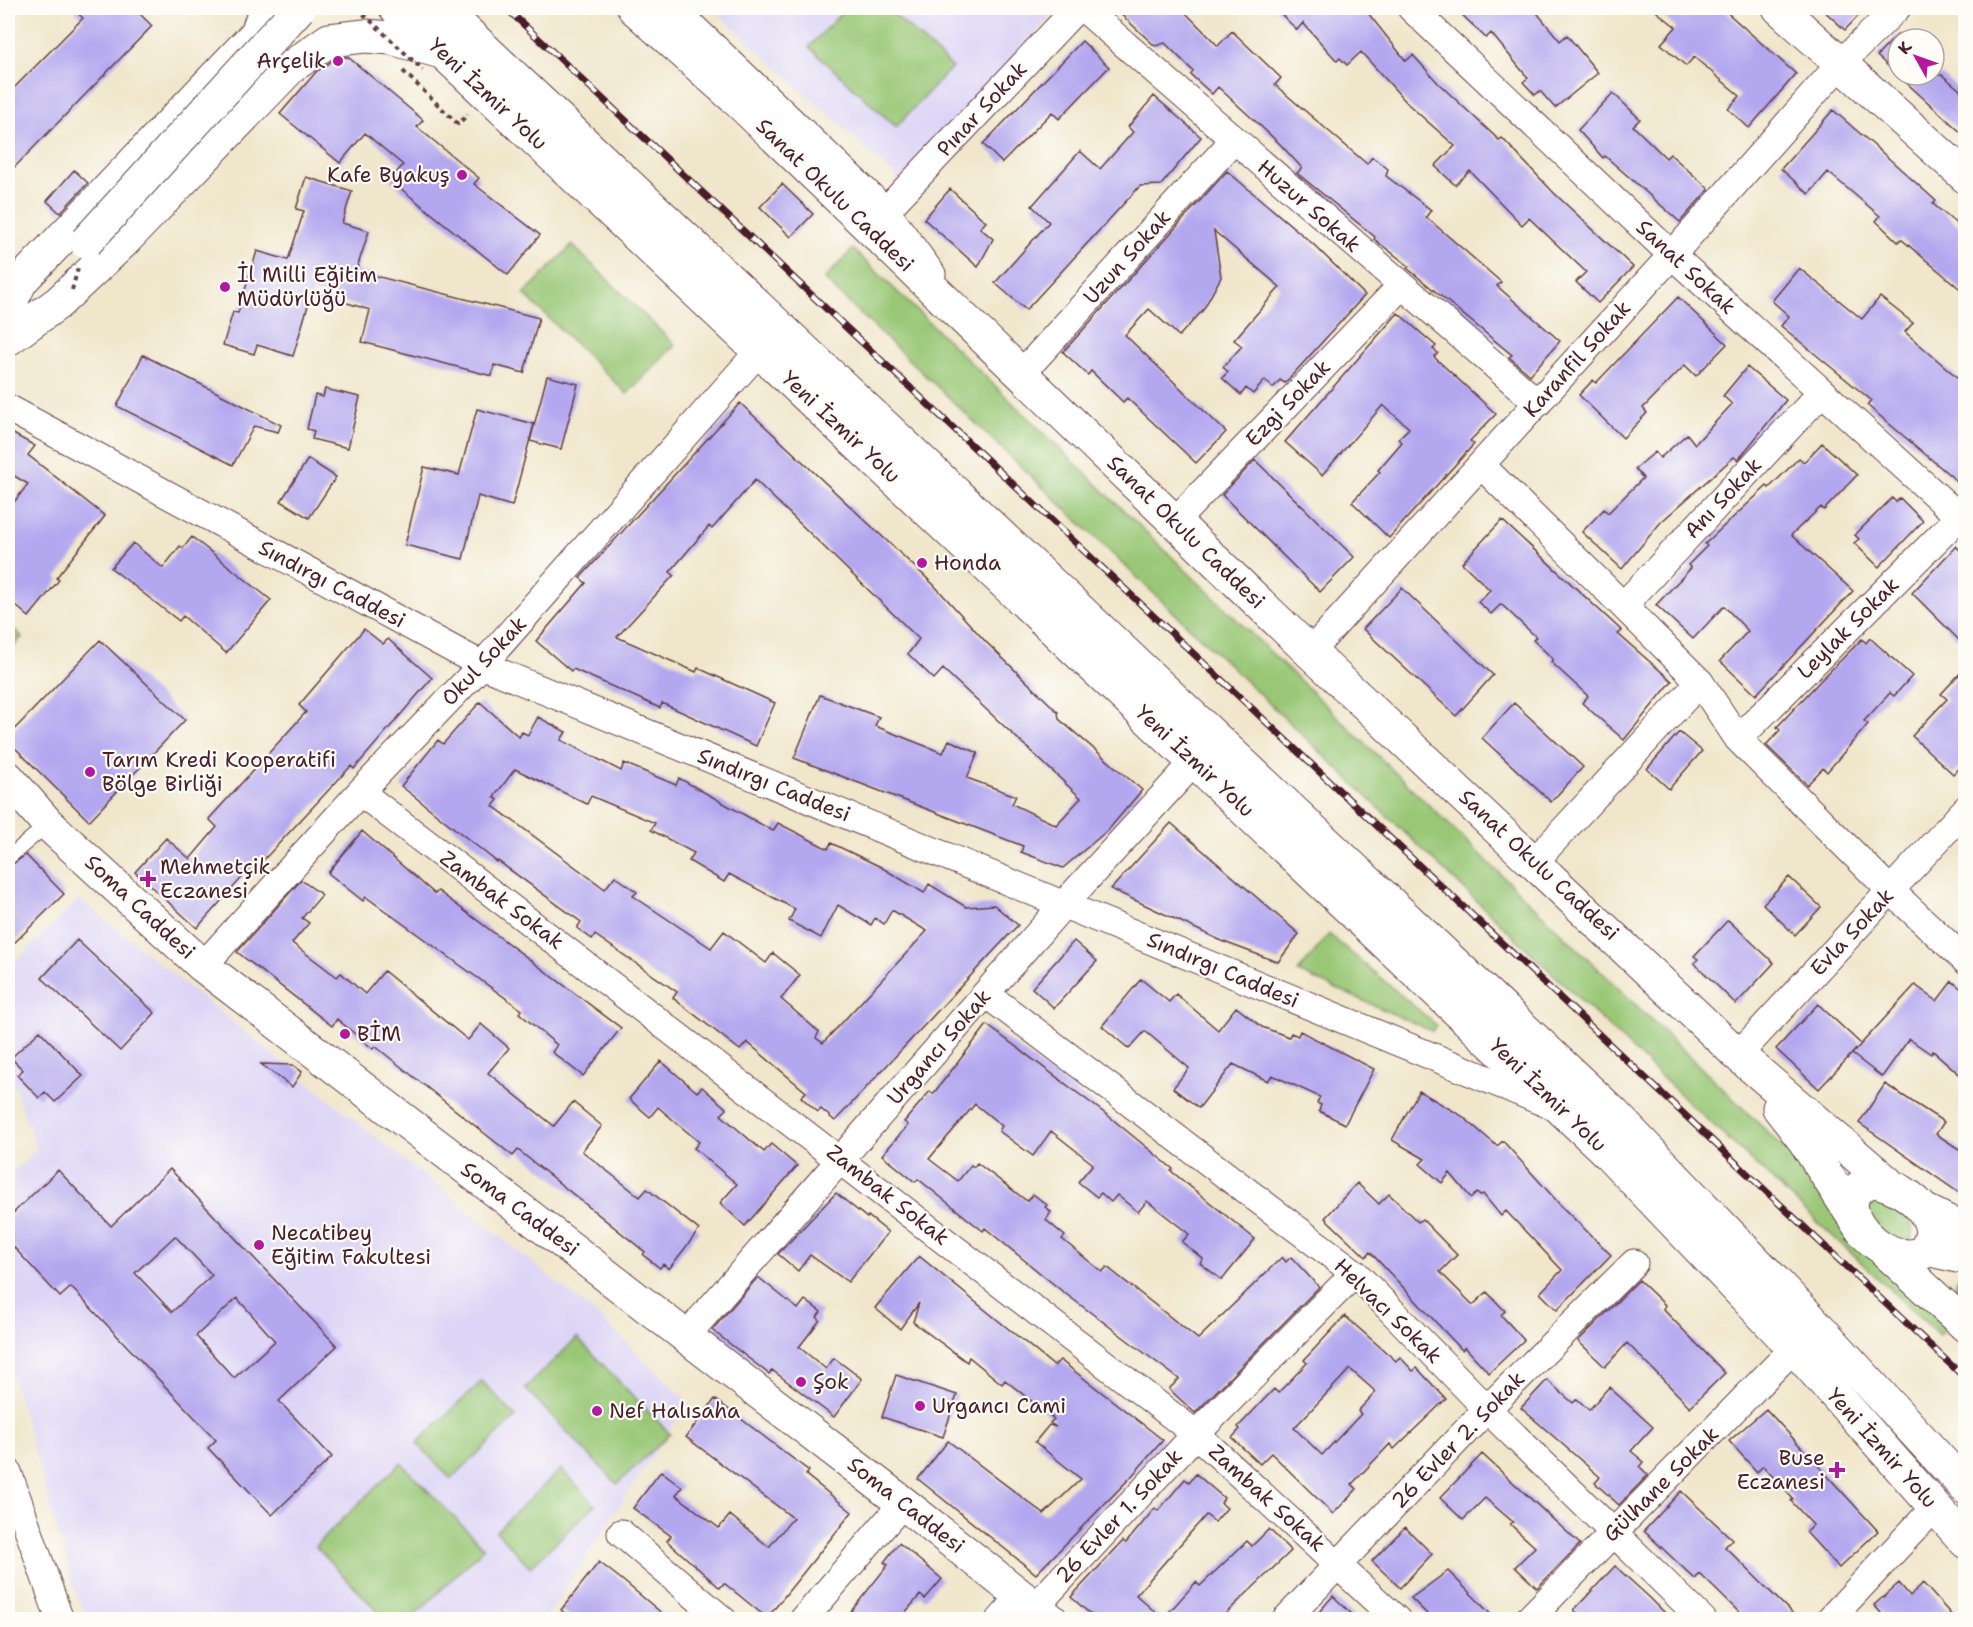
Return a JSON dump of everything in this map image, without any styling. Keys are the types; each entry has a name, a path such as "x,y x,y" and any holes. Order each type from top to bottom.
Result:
{"main road":[{"path":"8,337 86,242 299,8"},
{"name":"Yeni İzmir Yolu","path":"396,8 434,62 770,339 1613,1113 1809,1317 1965,1488"},
{"name":"Yeni İzmir Yolu","path":"441,8 1195,761 1610,1154 1794,1348 1965,1542"},
{"name":"Sanat Okulu Caddesi","path":"634,8 738,101 878,219 961,314 1310,652 1738,1054"},
{"path":"1779,8 1965,177"},
{"path":"8,308 21,280 261,20 288,31 297,44 296,61 291,67 123,242 58,303 8,337"},
{"path":"291,67 329,40 365,36 391,38 434,62"},
{"path":"8,312 86,242"},
{"name":"Soma Caddesi","path":"8,778 48,824 203,966 1036,1607"},
{"path":"1738,1054 1887,1182 1904,1191 1922,1209 1958,1256 1948,1301 1963,1324"},
{"path":"1738,1054 1748,1075 1786,1117 1851,1213 1886,1252 1963,1324"},
{"path":"1851,1213 1850,1202 1856,1189 1872,1181 1887,1182"},
{"path":"1886,1252 1905,1257 1916,1256 1926,1249 1931,1228 1922,1209"},
{"path":"1926,1249 1958,1256"}],"street":[{"path":"673,8 878,219"},
{"name":"Pınar Sokak","path":"878,219 1077,8"},
{"name":"Huzur Sokak","path":"1083,8 1233,141 1538,403"},
{"name":"Sanat Sokak","path":"1411,8 1672,255 1962,520"},
{"name":"Karanfil Sokak","path":"1310,652 1672,255 1841,63 1897,8"},
{"name":"Uzun Sokak","path":"1022,373 1233,141"},
{"name":"Ezgi Sokak","path":"1175,521 1402,285"},
{"name":"Okul Sokak","path":"203,966 360,792 482,665 770,339"},
{"name":"Anı Sokak","path":"1624,605 1822,392"},
{"name":"Sındırgı Caddesi","path":"8,408 482,665 1564,1111"},
{"path":"1481,465 1700,682 1738,739 1965,961"},
{"name":"Leylak Sokak","path":"1738,739 1962,520"},
{"path":"1535,861 1700,682"},
{"name":"Urgancı Sokak","path":"686,1336 1064,904 1195,761"},
{"name":"Zambak Sokak","path":"360,792 841,1159 1196,1434 1340,1564 1397,1620"},
{"name":"Evla Sokak","path":"1738,1054 1965,809"},
{"name":"Helvacı Sokak","path":"986,994 1355,1273 1487,1409 1703,1620"},
{"name":"26 Evler 2. Sokak","path":"1285,1620 1487,1409 1634,1263"},
{"name":"26 Evler 1. Sokak","path":"1000,1620 1036,1607 1196,1434 1355,1273"},
{"name":"Gülhane Sokak","path":"1527,1620 1794,1348"},
{"path":"8,1472 14,1520 55,1617"},
{"path":"803,1620 903,1503"},
{"path":"1829,1620 1935,1507"},
{"path":"621,1533 723,1620"}],"lane":[{"path":"8,858 48,824"}],"path":[{"path":"357,8 434,62"},
{"path":"397,65 459,124 467,114"},
{"path":"413,80 417,75"}],"shaded area":[{"path":"712,8 1058,8 900,180"},
{"name":"Necatibey Eğitim Fakultesi","path":"79,899 596,1314 688,1402 545,1619 88,1619 76,1594 8,1362 8,1177 37,1149 8,1069 8,969"}],"green space":[{"path":"846,8 887,8 952,67 896,127 809,47"},
{"path":"572,245 675,345 627,394 524,294"},
{"path":"853,249 1815,1178 1946,1328 1939,1335 1654,1070 824,279"},
{"path":"8,623 22,637 8,653"},
{"path":"1329,934 1436,1025 1432,1031 1298,972"},
{"path":"1880,1193 1909,1218 1913,1232 1911,1240 1891,1244 1861,1203"},
{"path":"1966,1275 1965,1301 1958,1292 1956,1283 1960,1276"},
{"name":"Nef Halısaha","path":"577,1338 670,1434 617,1484 525,1388"},
{"path":"482,1381 516,1417 451,1479 417,1443"},
{"path":"401,1463 484,1548 411,1619 385,1619 315,1546"},
{"path":"561,1469 595,1505 530,1567 496,1531"}],"building":[{"path":"72,8 134,8 152,26 8,174 8,94 83,18"},
{"path":"1114,8 1181,8 1218,46 1232,31 1281,78 1275,85 1367,164 1372,157 1388,169 1386,176 1431,210 1426,217 1501,282 1497,286 1560,341 1530,375 1509,357 1512,355 1297,173 1302,168 1280,144 1218,87 1212,94 1191,75 1193,71 1165,43 1155,46"},
{"path":"1275,8 1364,8 1406,61 1413,55 1439,84 1499,140 1502,138 1554,193 1633,267 1598,303 1576,282 1586,272 1529,218 1522,225 1470,171 1455,185 1435,166 1455,146 1409,105 1361,52 1347,65 1340,58 1337,61 1303,23 1297,30"},
{"path":"1455,8 1533,8 1560,41 1567,35 1598,73 1555,108 1540,91 1535,95 1523,82 1528,78 1491,33 1486,38"},
{"path":"1652,8 1722,8 1796,74 1749,128 1728,109 1740,96 1694,57 1686,66 1661,44 1676,27"},
{"path":"1821,8 1866,8 1845,30"},
{"path":"1082,41 1109,67 1059,119 1052,112 1002,163 983,144"},
{"path":"1886,47 1886,64 1877,56"},
{"path":"348,57 423,120 417,127 479,178 474,184 540,235 508,275 390,180 403,165 365,133 340,163 280,114 316,72 336,58"},
{"path":"1946,78 1960,90 1965,96 1965,136 1911,87 1946,87"},
{"path":"1613,93 1640,119 1633,126 1666,158 1670,154 1709,189 1680,222 1605,156 1603,158 1578,130"},
{"path":"1154,96 1201,137 1161,185 1140,186 1026,310 995,283 1049,222 1032,206 1080,151 1100,169 1133,132 1128,127"},
{"path":"1833,110 1936,201 1933,204 1965,231 1965,293 1901,239 1898,242 1876,221 1880,216 1828,172 1809,194 1781,169"},
{"path":"74,170 88,183 60,213 47,201"},
{"path":"1227,171 1313,244 1365,295 1285,383 1280,380 1273,388 1265,380 1253,394 1246,388 1241,395 1222,378 1228,372 1223,367 1242,346 1234,340 1280,287 1214,231 1221,277 1203,310 1179,336 1149,309 1125,335 1226,432 1196,463 1127,398 1123,402 1091,371 1088,375 1063,352"},
{"path":"306,177 352,191 342,223 369,231 356,271 539,318 524,373 494,365 492,376 362,342 370,310 312,292 293,356 257,345 254,354 223,345 233,312 238,313 257,251 288,260 304,211 296,209"},
{"path":"782,184 813,214 791,237 760,207"},
{"path":"950,189 986,222 980,228 993,239 978,267 924,219"},
{"path":"1799,268 1862,319 1880,297 1913,323 1905,332 1965,384 1965,488 1867,405 1871,400 1781,326 1789,316 1772,301"},
{"path":"1678,297 1727,344 1696,376 1685,365 1643,408 1647,413 1623,438 1579,395 1593,380 1596,383"},
{"path":"1398,313 1436,346 1433,349 1438,353 1434,357 1496,414 1470,441 1474,444 1389,538 1352,502 1380,472 1378,470 1402,442 1398,439 1409,428 1383,405 1322,475 1285,442"},
{"path":"143,355 281,425 278,432 254,426 233,465 117,406"},
{"path":"1747,367 1786,400 1738,460 1734,457 1661,522 1622,569 1582,532 1604,509 1608,513 1643,478 1635,469 1655,452 1660,458 1687,434 1695,444 1732,404 1723,396"},
{"path":"547,376 578,384 561,449 530,441"},
{"path":"325,389 360,397 348,448 312,439 314,431 307,429 315,395 323,397"},
{"path":"740,403 933,584 985,641 1058,712 1059,719 1142,790 1109,829 1063,868 1021,852 1023,846 794,758 820,695 879,717 875,726 943,753 949,740 978,753 967,778 1016,796 1012,804 1056,825 1081,798 943,669 934,679 908,654 919,639 755,480 712,529 709,526 670,572 674,575 617,637 696,672 698,668 775,703 756,746 662,703 660,708 573,669 571,671 536,641 586,583 580,578"},
{"path":"477,409 534,424 512,506 478,496 463,559 405,545 424,467 459,475"},
{"path":"8,431 35,446 28,455 105,516 56,578 59,580 29,617 8,599 8,510 28,484 11,474 8,478"},
{"path":"1822,443 1857,475 1824,510 1821,507 1791,535 1853,591 1756,695 1720,661 1748,631 1724,606 1693,639 1656,605 1691,568 1688,565 1707,546 1705,544 1767,486 1769,488 1799,458 1804,462"},
{"path":"308,459 336,477 309,518 281,501"},
{"path":"1255,460 1354,557 1320,592 1222,495"},
{"path":"1892,498 1896,502 1900,498 1923,521 1879,567 1854,543 1859,539 1855,535"},
{"path":"1502,520 1622,631 1618,634 1672,681 1624,740 1582,703 1588,696 1551,662 1553,659 1533,640 1536,637 1501,604 1491,614 1478,602 1490,590 1462,563"},
{"path":"192,537 271,600 226,653 183,616 179,621 111,568 133,543 163,568 180,546 183,548"},
{"path":"1956,546 1965,555 1965,646 1912,593"},
{"path":"1402,588 1493,675 1456,716 1363,629"},
{"path":"364,629 383,644 388,639 432,678 354,769 351,766 258,866 255,863 197,928 135,872 166,838 190,859 217,827 209,819 306,712 299,705"},
{"path":"1870,638 1912,676 1894,696 1890,693 1864,721 1868,724 1827,772 1823,768 1807,785 1766,745 1780,730 1777,727 1821,680 1862,639 1866,643"},
{"path":"100,640 185,720 89,821 8,741 8,736"},
{"path":"1965,668 1965,761 1953,774 1912,736 1947,699 1941,694"},
{"path":"480,702 519,737 522,732 528,735 538,717 566,732 561,740 621,771 624,763 676,785 679,778 773,831 778,823 828,849 831,843 879,866 924,893 929,884 966,907 994,905 1018,925 835,1121 821,1109 818,1112 801,1097 806,1092 747,1042 740,1050 673,998 677,992 595,935 592,939 577,928 581,922 497,862 401,786 438,740 443,744","holes":["515,769 587,804 591,796 655,823 651,830 694,853 689,861 724,882 729,874 795,909 789,921 821,938 838,905 871,925 875,918 884,924 892,910 927,931 823,1043 816,1038 819,1032 781,999 800,975 773,953 766,963 724,931 711,948 633,896 637,892 615,876 605,889 493,806 498,800 494,797"]},
{"path":"1514,703 1583,767 1551,802 1482,738"},
{"path":"1679,732 1702,751 1669,789 1647,769"},
{"path":"1171,823 1299,934 1278,962 1224,942 1111,889"},
{"path":"362,831 435,894 438,891 621,1028 583,1076 552,1052 557,1045 519,1013 522,1010 366,897 363,901 328,873"},
{"path":"26,855 64,894 8,949 8,867"},
{"path":"1789,877 1821,907 1795,935 1763,904"},
{"path":"301,880 322,895 302,918 309,923 292,943 337,977 341,973 365,994 384,971 468,1040 481,1024 509,1048 488,1073 554,1126 573,1102 602,1126 582,1151 640,1197 647,1189 699,1230 669,1269 663,1264 660,1268 643,1255 645,1252 518,1150 513,1156 375,1046 373,1049 337,1019 332,1026 237,952"},
{"path":"1728,920 1774,963 1736,1004 1694,963 1698,959 1694,956"},
{"path":"77,940 155,1013 120,1051 42,978"},
{"path":"1074,941 1097,961 1054,1008 1032,988"},
{"path":"1141,979 1169,1002 1176,994 1218,1030 1236,1007 1262,1027 1289,1037 1291,1033 1298,1036 1300,1031 1374,1069 1345,1124 1319,1111 1321,1105 1317,1103 1320,1097 1272,1075 1268,1081 1233,1064 1199,1108 1173,1088 1189,1068 1145,1031 1129,1049 1102,1026"},
{"path":"1952,981 1965,992 1965,1079 1933,1051 1931,1054 1909,1039 1882,1077 1852,1054 1915,985 1937,1001"},
{"path":"1818,1004 1861,1044 1819,1089 1776,1049"},
{"path":"987,1025 1111,1118 1173,1169 1171,1171 1255,1239 1222,1280 1200,1263 1203,1259 1182,1242 1189,1234 1147,1201 1138,1212 1117,1195 1111,1202 1101,1193 1097,1197 1078,1182 1093,1164 1051,1131 1033,1156 999,1131 1002,1126 975,1104 929,1159 958,1181 971,1165 974,1167 977,1163 1027,1201 1033,1194 1047,1205 1045,1207 1051,1212 1046,1220 1065,1236 1062,1239 1102,1272 1107,1267 1198,1339 1282,1257 1286,1262 1291,1257 1319,1287 1195,1413 1169,1389 1179,1379 1062,1291 985,1228 983,1231 918,1179 915,1182 882,1155 908,1125 904,1122 930,1091 933,1094"},
{"path":"40,1031 83,1076 55,1102 45,1092 39,1098 17,1075 23,1070 11,1058"},
{"path":"661,1061 697,1092 702,1087 727,1109 721,1115 764,1152 771,1144 797,1166 745,1226 720,1203 737,1184 694,1148 699,1142 658,1107 650,1117 629,1099"},
{"path":"261,1064 293,1065 302,1072 292,1087"},
{"path":"1885,1084 1944,1122 1936,1134 1965,1153 1965,1197 1859,1123"},
{"path":"1419,1091 1462,1116 1497,1146 1503,1141 1563,1208 1611,1255 1557,1310 1540,1293 1562,1270 1506,1211 1501,1216 1483,1194 1480,1196 1477,1193 1471,1198 1450,1173 1442,1183 1420,1164 1425,1159 1392,1140"},
{"path":"170,1169 337,1346 279,1401 332,1457 272,1515 208,1448 216,1440 71,1287 60,1297 8,1241 8,1218 58,1170 111,1226","holes":["175,1236 212,1275 172,1312 135,1273","237,1298 275,1341 234,1378 196,1336"]},
{"path":"1357,1183 1379,1204 1389,1194 1418,1222 1422,1219 1457,1255 1440,1272 1473,1305 1487,1292 1505,1311 1501,1315 1524,1340 1489,1373 1465,1347 1462,1350 1370,1252 1366,1257 1325,1218"},
{"path":"836,1193 888,1232 848,1282 810,1255 798,1271 778,1254"},
{"path":"919,1256 1054,1366 1060,1360 1163,1440 1130,1478 1036,1574 918,1479 948,1441 1044,1514 1081,1479 1035,1442 1049,1425 1056,1427 1050,1423 1054,1419 1005,1380 1002,1384 969,1357 967,1362 913,1322 919,1303 900,1329 875,1308"},
{"path":"758,1277 798,1309 805,1300 821,1312 817,1317 820,1320 799,1347 826,1369 834,1358 862,1379 834,1417 772,1370 769,1374 712,1330"},
{"path":"1639,1280 1665,1305 1663,1309 1725,1373 1690,1407 1627,1343 1605,1367 1578,1341"},
{"path":"1345,1316 1396,1361 1400,1357 1413,1371 1417,1368 1446,1399 1394,1449 1390,1444 1352,1484 1357,1489 1333,1514 1271,1453 1260,1464 1232,1438 1240,1429 1238,1427 1274,1389 1278,1393 1307,1363 1304,1360","holes":["1350,1369 1376,1392 1358,1411 1361,1414 1322,1455 1294,1428"]},
{"name":"Urgancı Cami","path":"896,1375 957,1395 943,1437 882,1417"},
{"path":"1547,1380 1573,1403 1577,1399 1589,1410 1609,1387 1653,1427 1631,1451 1644,1462 1640,1467 1648,1475 1619,1505 1595,1483 1600,1477 1521,1408"},
{"path":"715,1399 809,1471 806,1475 852,1512 767,1618 724,1583 720,1588 667,1541 671,1536 633,1508 661,1471 682,1487 676,1495 719,1528 730,1515 769,1547 793,1518 686,1437"},
{"path":"1766,1409 1878,1531 1839,1568 1806,1532 1813,1525 1791,1501 1793,1499 1763,1466 1757,1472 1729,1441"},
{"path":"1482,1454 1580,1544 1537,1588 1515,1567 1535,1547 1510,1524 1513,1522 1485,1498 1463,1520 1440,1498"},
{"path":"1196,1474 1224,1498 1221,1503 1227,1508 1215,1522 1206,1515 1136,1595 1163,1619 1196,1582 1200,1586 1247,1541 1252,1546 1269,1529 1291,1551 1219,1620 1097,1620 1071,1597 1123,1541 1126,1543 1155,1508 1158,1511 1185,1479 1189,1482"},
{"path":"1681,1491 1732,1539 1725,1547 1799,1620 1747,1620 1700,1574 1695,1579 1644,1531"},
{"path":"1405,1527 1432,1554 1400,1588 1372,1561"},
{"path":"899,1543 942,1579 925,1599 920,1595 899,1620 844,1620 888,1565 884,1562"},
{"path":"599,1562 670,1620 573,1620 561,1610"},
{"path":"1615,1566 1672,1620 1585,1620 1574,1610"},
{"path":"1448,1571 1496,1620 1433,1620 1411,1598"},
{"path":"1899,1583 1910,1596 1923,1583 1956,1620 1887,1620 1874,1605"},
{"path":"1333,1596 1358,1620 1312,1620"}],"railway":[{"path":"506,8 1966,1379"}],"place":[{"name":"Arçelik","path":"338,61"},
{"name":"Kafe Byakuş","path":"462,175"},
{"name":"İl Milli Eğitim Müdürlüğü","path":"225,287"},
{"name":"Honda","path":"922,563"},
{"name":"Tarım Kredi Kooperatifi Bölge Birliği","path":"90,772"},
{"name":"Mehmetçik Eczanesi","path":"148,879"},
{"name":"BİM","path":"345,1034"},
{"name":"Necatibey Eğitim Fakultesi","path":"259,1245"},
{"name":"Şok","path":"801,1382"},
{"name":"Urgancı Cami","path":"920,1406"},
{"name":"Nef Halısaha","path":"597,1411"},
{"name":"Buse Eczanesi","path":"1837,1470"}]}
